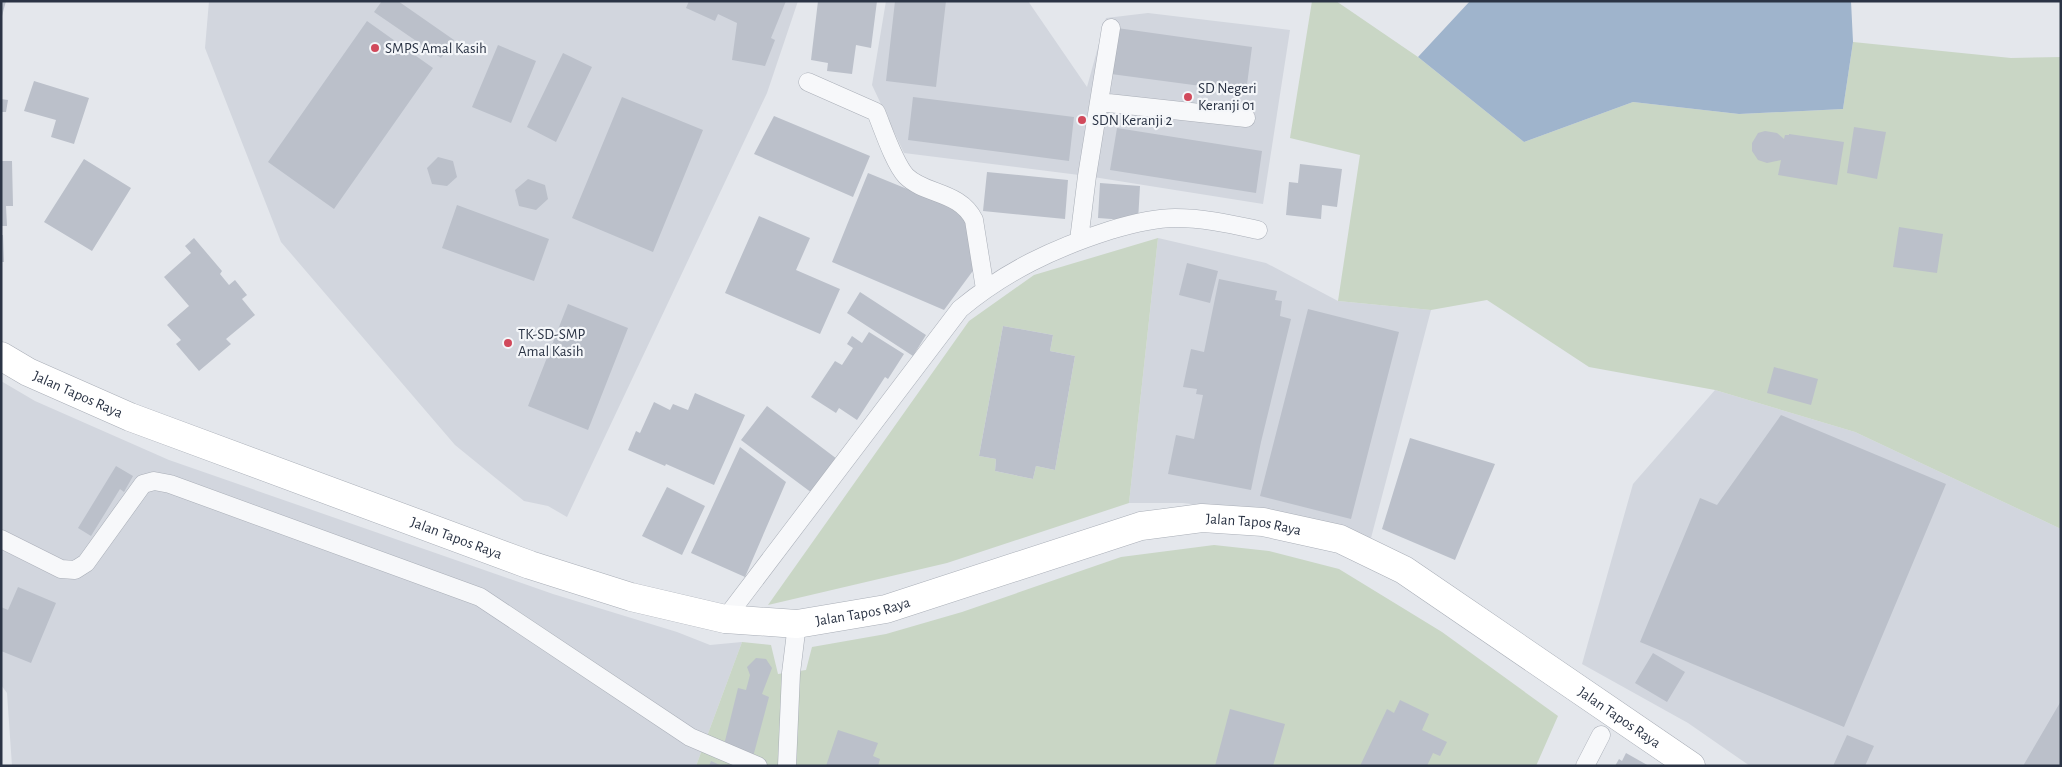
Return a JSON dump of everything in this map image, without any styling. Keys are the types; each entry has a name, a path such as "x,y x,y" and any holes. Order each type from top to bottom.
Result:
{"main road":[{"name":"Jalan Tapos Raya","path":"1,356 28,372 130,417 530,565 631,597 725,619 796,624 886,609 1141,526 1202,518 1263,522 1340,539 1404,570 1691,766"}],"lane":[{"path":"1079,240 1111,28"},
{"path":"808,82 876,112 900,168 907,177 956,201 970,211 974,220 985,288"},
{"path":"1099,102 1246,118"},
{"path":"725,619 960,309 985,288 1031,261 1079,240 1133,224 1172,218 1206,219 1258,230"},
{"path":"1,539 62,569 75,570 86,563 143,484 154,481 170,484 480,597 690,737 758,766"},
{"path":"787,766 796,624"},
{"path":"1585,766 1601,735"}],"shaded area":[{"name":"TK-SD-SMP Amal Kasih","path":"209,1 798,1 767,93 567,517 548,506 524,501 455,445 281,242 205,48"},
{"name":"SDN Keranji 2","path":"886,1 1028,1 1087,87 1106,18 1148,13 1290,30 1263,204 1087,176 904,153 872,85"},
{"path":"1158,238 1266,263 1338,301 1431,310 1371,538 1318,520 1183,503 1129,503"},
{"path":"1,381 35,401 169,460 553,594 677,632 710,645 742,642 696,766 12,766 7,693 1,685"},
{"path":"1715,390 1855,432 2061,529 2061,766 1750,766 1688,723 1582,664 1633,484"}],"green space":[{"path":"1312,1 1336,1 1418,57 1524,142 1633,102 1739,114 1843,109 1853,42 2011,58 2061,57 2061,529 1855,432 1715,390 1589,367 1487,300 1431,310 1338,301 1360,155 1290,138"},
{"path":"1158,238 1129,503 947,563 768,605 969,321 1034,275","holes":["1003,326 1053,335 1050,351 1075,356 1055,470 1036,466 1033,479 995,471 996,459 979,456"]},
{"path":"1214,545 1269,551 1339,569 1442,632 1558,716 1536,766 696,766 742,642 771,645 778,674 806,670 812,647 886,634 962,612 1121,557"}],"water":[{"path":"1470,1 1851,1 1853,42 1843,109 1739,114 1633,102 1524,142 1418,57"}],"building":[{"path":"1,1 6,1 2,16 1,16"},
{"path":"382,1 398,1 454,40 441,58 374,12"},
{"path":"689,1 786,1 771,38 775,40 765,66 732,60 737,23 718,14 715,21 686,8"},
{"path":"818,1 877,1 871,48 856,45 852,74 827,71 828,63 811,60"},
{"path":"895,1 946,1 936,87 886,81"},
{"path":"367,21 433,68 334,209 268,162"},
{"path":"1117,28 1252,47 1246,92 1111,74"},
{"path":"498,45 536,61 511,123 472,107"},
{"path":"563,53 592,67 556,142 527,127"},
{"path":"34,81 89,98 74,144 51,137 56,120 24,111"},
{"path":"622,97 703,130 653,252 572,218"},
{"path":"913,97 1074,117 1069,161 908,140"},
{"path":"1,99 8,100 6,112 1,112"},
{"path":"774,116 870,156 853,197 754,154"},
{"path":"1854,127 1886,132 1877,179 1847,173"},
{"path":"1117,128 1262,151 1256,193 1110,170"},
{"path":"1765,131 1777,133 1784,139 1785,135 1789,134 1844,142 1837,185 1778,175 1781,160 1767,163 1758,160 1752,151 1752,143 1758,133"},
{"path":"438,157 453,161 457,177 447,186 432,184 427,168"},
{"path":"84,159 131,188 92,251 44,222"},
{"path":"1,161 12,161 13,206 6,206 7,226 1,226"},
{"path":"1300,164 1342,169 1337,207 1322,205 1321,219 1286,215 1289,182 1298,183"},
{"path":"987,172 1068,180 1065,219 983,211"},
{"path":"868,173 966,213 975,268 944,310 832,262"},
{"path":"528,179 545,185 548,199 536,210 519,206 515,190"},
{"path":"1100,183 1140,186 1138,221 1098,218"},
{"path":"457,205 549,239 534,281 442,248"},
{"path":"759,216 810,238 796,270 840,289 820,334 725,293"},
{"path":"1899,227 1943,234 1937,273 1893,267"},
{"path":"1,235 3,235 4,262 1,262"},
{"path":"194,238 222,271 220,274 229,285 235,280 247,295 242,299 255,315 226,339 231,344 199,371 176,344 181,340 167,325 189,306 164,277 191,253 185,246"},
{"path":"1187,263 1218,271 1210,303 1179,295"},
{"path":"1219,279 1277,291 1275,300 1282,301 1280,316 1291,319 1251,490 1168,474 1176,435 1194,439 1203,395 1196,394 1197,389 1183,387 1191,349 1204,352"},
{"path":"860,292 926,335 913,356 847,313"},
{"path":"568,304 628,328 588,430 528,406"},
{"path":"1308,309 1399,332 1351,519 1260,496"},
{"path":"1003,326 1053,335 1050,351 1075,356 1055,470 1036,466 1033,479 995,471 996,459 979,456"},
{"path":"869,332 904,354 888,379 885,377 857,420 839,408 836,413 811,397 835,361 842,365 853,348 847,344 852,336 862,343"},
{"path":"1774,367 1818,379 1811,405 1767,393"},
{"path":"695,393 745,415 714,485 628,450 636,431 640,433 654,402 670,410 673,404 688,410"},
{"path":"767,406 837,459 812,493 741,440"},
{"path":"1781,415 1946,484 1844,727 1640,642 1700,498 1717,505"},
{"path":"1410,438 1495,464 1455,560 1382,529"},
{"path":"740,447 786,482 745,577 691,553"},
{"path":"116,466 133,476 124,492 120,489 91,536 78,528"},
{"path":"667,487 705,506 682,555 642,536"},
{"path":"18,587 56,603 31,663 1,651 1,607 8,610"},
{"path":"1653,653 1685,672 1667,702 1635,683"},
{"path":"756,658 766,659 772,668 762,694 769,697 753,757 723,749 738,688 746,690 750,675 747,667"},
{"path":"1400,700 1429,714 1422,730 1447,742 1440,756 1433,753 1427,766 1360,766 1387,709 1394,713"},
{"path":"2061,701 2061,766 2023,766"},
{"path":"1230,709 1285,724 1273,766 1215,766"},
{"path":"838,730 878,743 873,756 880,759 878,766 826,766"},
{"path":"1847,735 1874,746 1865,766 1833,766"},
{"path":"1626,753 1649,766 1615,766 1619,759 1622,761"},
{"path":"711,761 722,766 709,766"}],"place":[{"name":"SMPS Amal Kasih","path":"375,48"},
{"name":"SD Negeri Keranji 01","path":"1188,97"},
{"name":"SDN Keranji 2","path":"1082,120"},
{"name":"TK-SD-SMP Amal Kasih","path":"508,343"}]}
